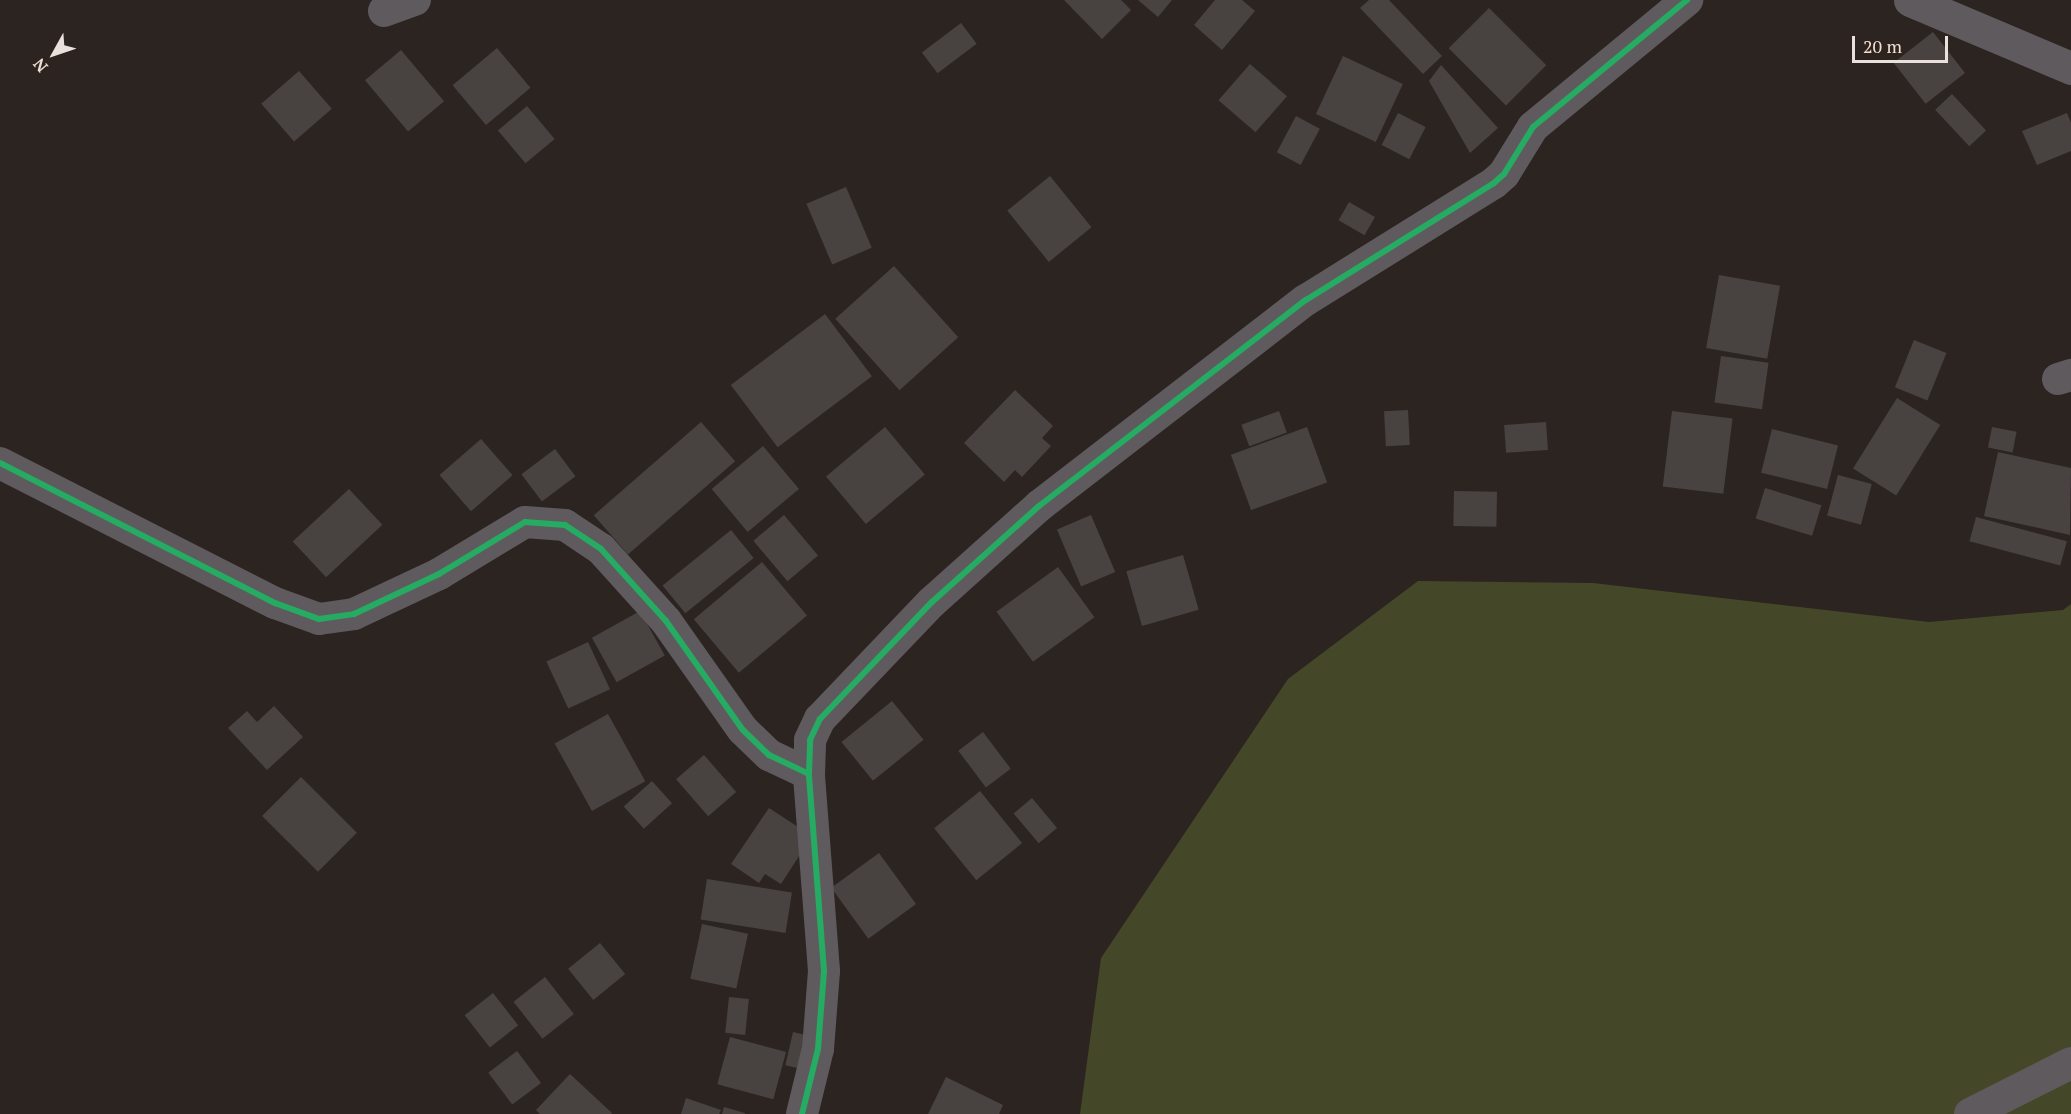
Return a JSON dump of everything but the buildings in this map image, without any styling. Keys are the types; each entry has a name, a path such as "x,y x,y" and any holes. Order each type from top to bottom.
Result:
{"street":[{"path":"384,11 415,0"},
{"path":"802,1114 818,1049 824,971 809,774 810,740 820,719 932,602 997,542 1306,300 1494,183 1504,174 1533,127 1687,0"},
{"path":"1910,0 2071,68"},
{"path":"0,463 275,603 319,619 354,614 439,574 525,522 565,525 601,549 666,621 743,730 769,755 809,774"},
{"path":"1970,1114 2071,1063"}],"green space":[{"path":"1418,581 1593,583 1929,622 2063,610 2071,604 2071,1114 1080,1114 1101,958 1288,679"}],"cycle path":[{"path":"802,1114 818,1049 824,971 809,774 810,740 820,719 932,602 1039,506 1306,300 1494,183 1504,174 1533,127 1687,0"},
{"path":"0,463 275,603 319,619 354,614 439,574 525,522 565,525 601,549 666,621 743,730 769,755 809,774"}]}
